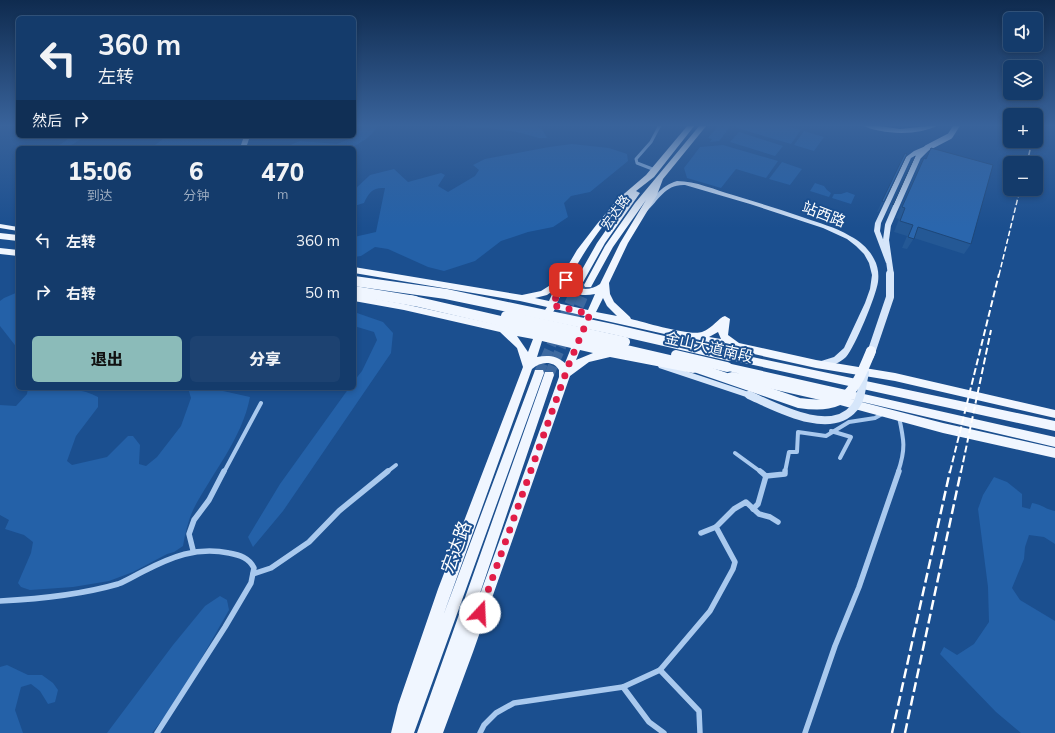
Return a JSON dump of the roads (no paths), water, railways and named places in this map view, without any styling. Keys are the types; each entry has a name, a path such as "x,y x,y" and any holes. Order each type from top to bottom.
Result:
{"main road":[{"name":"宏达路","path":"588,285 609,246 666,159"},
{"name":"宏达路","path":"579,282 601,243 629,202 670,159"},
{"path":"435,733 466,652 564,377 590,314 624,242 652,195 655,174"},
{"path":"399,733 405,704 445,589 552,305 567,276 600,224 621,200 655,174"},
{"path":"0,226 16,229"},
{"path":"0,236 16,238"},
{"path":"0,245 16,247"},
{"path":"0,251 16,253"},
{"path":"356,270 520,298 740,348 816,364 895,377 1055,414"},
{"path":"567,276 567,283 571,288 581,292 595,291 604,284"},
{"path":"520,298 549,290 567,276"},
{"name":"金山大道南段","path":"356,281 446,294 1055,426"},
{"path":"604,284 605,294 612,306 619,314 634,323"},
{"name":"金山大道南段","path":"356,292 536,322 1055,442"},
{"path":"356,298 404,307 680,368 719,372 829,398 899,417 1055,453"},
{"path":"410,300 683,363 799,403 814,406 834,404 848,396 862,374 871,351"},
{"path":"692,337 704,335 714,331 725,319 722,329 723,334 730,342 740,348"},
{"path":"491,326 506,333 518,343 524,353 527,368"},
{"path":"564,377 570,370 583,360 600,355 619,354"},
{"path":"527,368 532,362 539,359 550,359 558,362 563,367 564,377"},
{"name":"宏达路","path":"406,733 544,374 425,733"}],"street":[{"path":"636,159 637,163 655,174"},
{"path":"638,359 749,395 807,418 820,421 839,419 848,415 856,405 871,351 890,297 892,282 886,241 888,226 917,159"},
{"name":"站西路","path":"642,213 667,186 674,183 682,183 724,194 814,223 844,235 856,242 873,264 875,273 873,288 866,307 843,356 831,363 816,364"},
{"path":"193,550 189,534 194,520 209,500 261,403"},
{"path":"735,453 766,476 785,474 789,452 797,452 798,432 826,436 832,431 855,420 879,418 884,413"},
{"path":"805,733 835,646 862,580 904,455 904,439 899,417"},
{"path":"832,431 851,438 846,444 840,458"},
{"path":"253,574 271,568 309,542 339,511 396,466"},
{"path":"753,509 758,504 766,476"},
{"path":"701,533 716,527 734,509 746,502 759,514 770,517 778,522"},
{"path":"480,733 484,725 496,714 514,703 623,687 660,670 710,612 733,569 735,562 716,527"},
{"path":"0,601 20,600 119,583 175,555 193,550 220,550 245,556 254,568 251,583 225,627 157,733"},
{"path":"660,670 699,711 700,733"},
{"path":"623,687 649,722 664,733"}],"tunnel":[{"path":"539,373 579,282"},
{"path":"549,375 588,285"}],"railway":[{"path":"999,275 1018,196"},
{"path":"950,472 999,274"},
{"path":"961,472 991,330"},
{"path":"892,733 950,471"},
{"path":"905,733 961,471"}]}
